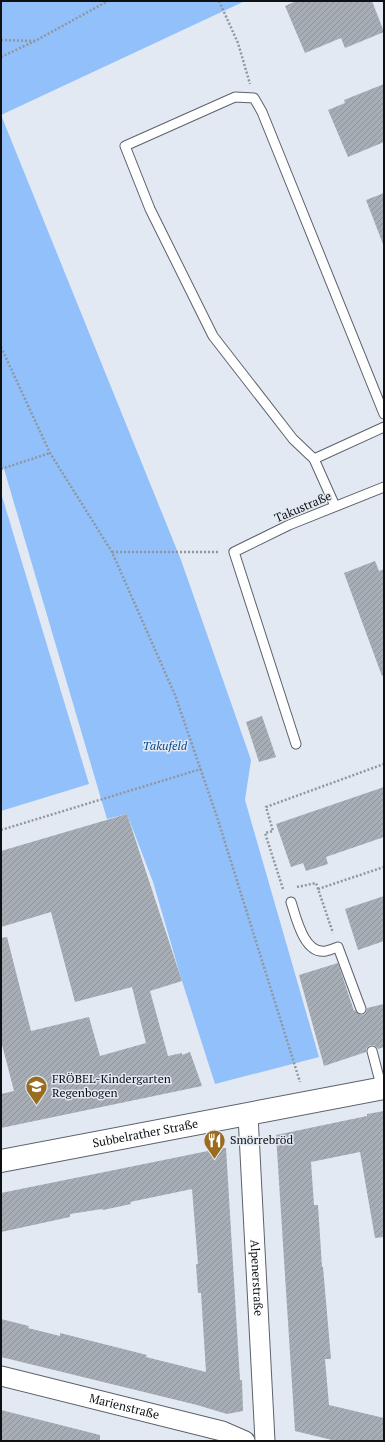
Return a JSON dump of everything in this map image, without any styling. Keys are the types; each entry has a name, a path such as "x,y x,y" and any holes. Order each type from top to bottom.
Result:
{"main road":[{"name":"Subbelrather Straße","path":"1,1161 306,1104 383,1088"}],"street":[{"name":"Alpenerstraße","path":"248,1115 265,1441"},
{"name":"Marienstraße","path":"1,1376 222,1431 246,1441"}],"lane":[{"path":"335,506 314,460 293,439 213,336 150,209 125,146 235,97 254,98 262,112 384,414"},
{"path":"314,460 384,427"},
{"name":"Takustraße","path":"234,552 289,525 384,487"},
{"path":"234,552 296,744"},
{"path":"291,902 304,939 309,944 322,951 338,947 361,1009"},
{"path":"372,1050 383,1088"}],"path":[{"path":"1,57 35,41 108,1"},
{"path":"219,1 238,43 254,98"},
{"path":"1,40 35,41"},
{"path":"1,347 50,453 112,552 175,695 220,824 306,1104"},
{"path":"1,469 50,453"},
{"path":"112,552 234,552"},
{"path":"290,889 283,890 265,833 273,831 266,807 384,764"},
{"path":"1,830 201,769"},
{"path":"318,889 384,867"},
{"path":"296,887 316,883 338,947"}],"green space":[{"path":"1,1 245,1 1,115"},
{"name":"Takufeld","path":"1,115 181,560 251,760 245,800 319,1057 215,1084 182,981 153,882 127,814 107,819 4,469 1,469"},
{"path":"1,493 89,784 1,811"}],"building":[{"path":"296,1 372,1 384,32 345,48 341,38 305,53 285,6"},
{"path":"384,84 384,142 348,157 328,110 345,103 344,100"},
{"path":"384,193 384,243 383,244 366,200"},
{"path":"375,561 379,571 384,569 384,675 382,676 344,573"},
{"path":"262,716 276,757 259,762 246,722"},
{"path":"384,787 384,837 326,857 328,864 306,871 303,863 291,867 276,824"},
{"path":"127,814 182,981 150,991 168,1056 182,1053 182,1055 190,1052 202,1086 1,1128 1,1094 14,1091 1,1041 1,938 7,937 31,1031 89,1017 100,1056 146,1043 132,987 75,1002 51,912 1,927 1,851"},
{"path":"384,896 384,941 358,950 345,909"},
{"path":"338,963 354,1011 355,1010 360,1015 363,1015 367,1008 384,1004 384,1047 378,1049 374,1045 370,1045 366,1049 366,1052 324,1066 299,975"},
{"path":"384,1111 384,1237 375,1238 360,1152 311,1162 314,1205 318,1205 322,1267 331,1359 325,1359 329,1405 384,1418 384,1441 336,1441 295,1431 276,1135"},
{"path":"226,1148 243,1411 227,1414 197,1405 1,1357 1,1319 29,1326 28,1328 60,1336 60,1333 206,1372 201,1293 198,1293 196,1264 198,1264 192,1189 130,1202 131,1204 103,1210 70,1214 70,1217 1,1232 1,1193 208,1151 207,1149"},
{"path":"1,1410 100,1435 100,1441 1,1441"}],"place":[{"name":"FRÖBEL-Kindergarten Regenbogen","path":"37,1106"},
{"name":"Smörrebröd","path":"214,1160"}]}
